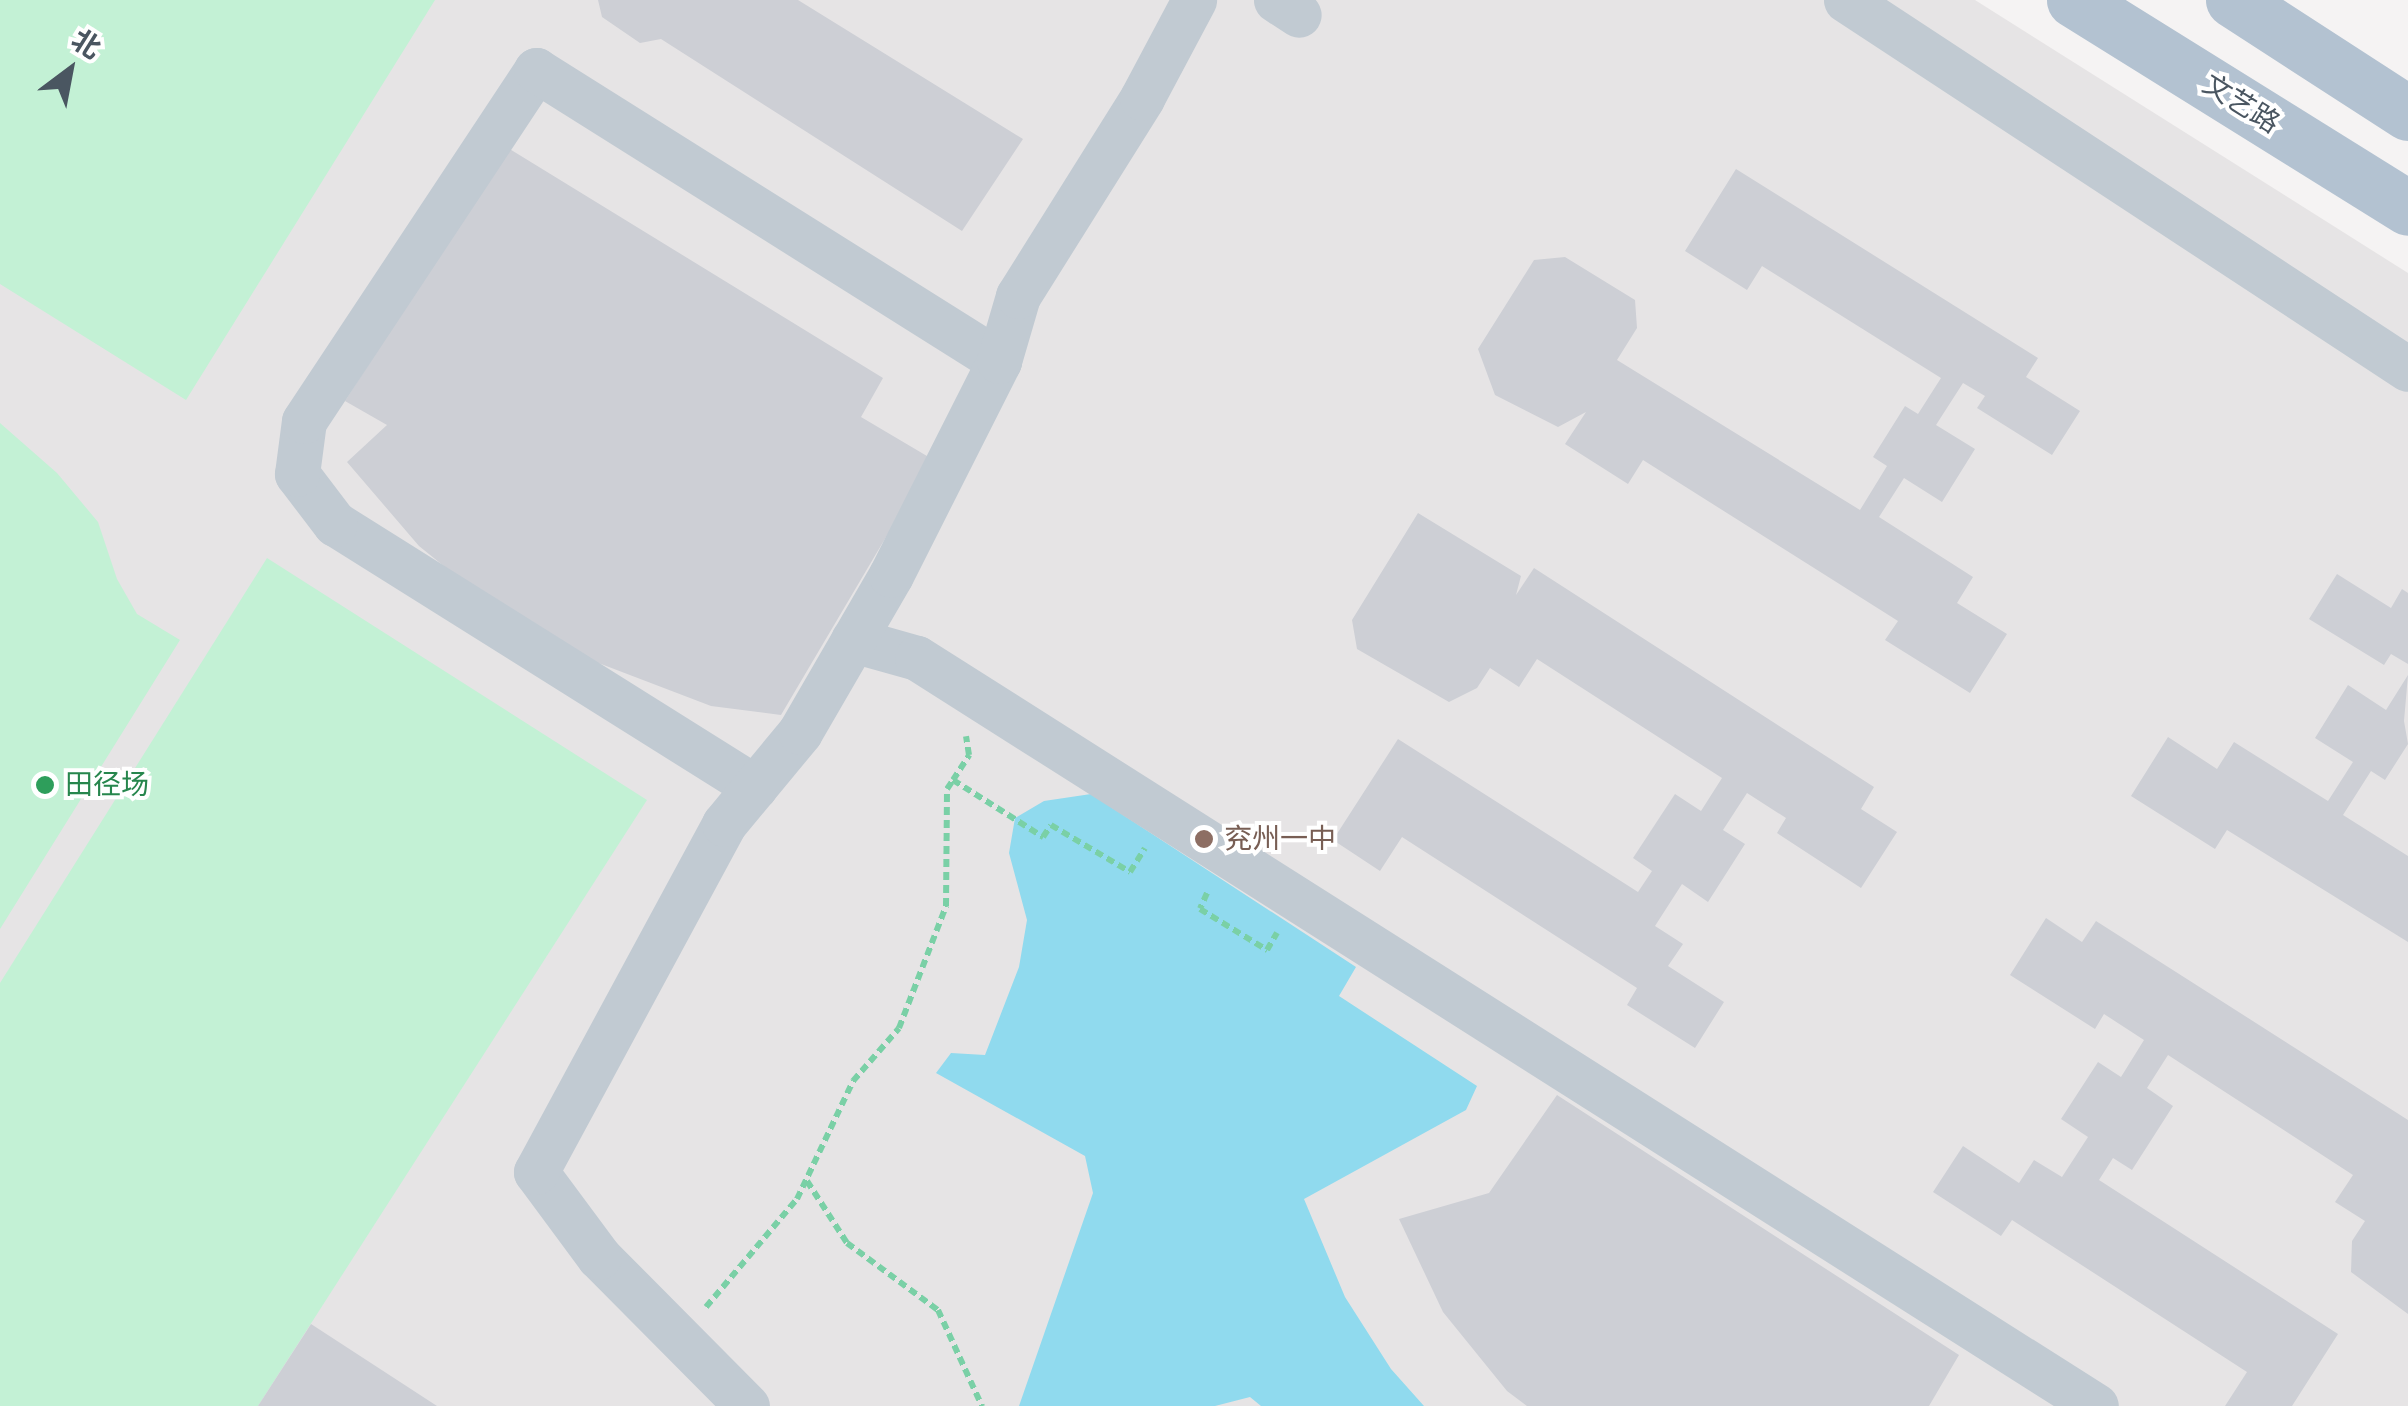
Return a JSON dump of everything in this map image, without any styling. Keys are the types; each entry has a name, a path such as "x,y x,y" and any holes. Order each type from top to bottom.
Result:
{"main road":[{"name":"文艺路","path":"2074,0 2408,208"},
{"path":"2232,0 2408,113"}],"lane":[{"path":"747,1406 599,1256 536,1172 724,824 800,732 853,640 999,360 1018,296 1142,98 1194,0"},
{"path":"1846,0 2408,369"},
{"path":"755,787 335,524 297,474 304,421 536,70 999,360"},
{"path":"853,640 917,658 1153,834 1297,899 2096,1406"}],"path":[{"path":"680,1339 796,1199 853,1081 899,1028 946,906 947,789 953,780 1043,836 1051,824 1130,872 1153,834"},
{"path":"1153,834 1159,863"},
{"path":"1192,884 1209,895 1200,910 1267,950 1297,899"},
{"path":"806,1180 847,1243 938,1310 982,1406"}],"shaded area":[{"name":"兖州一中","path":"0,0 1975,0 2408,273 2408,1406 0,1406"}],"green space":[{"path":"0,0 435,0 186,400 0,284"},
{"name":"田径场","path":"0,423 57,473 98,522 117,579 137,614 180,640 0,929"},
{"path":"267,558 647,800 258,1406 0,1406 0,983"}],"water":[{"path":"1091,794 1356,967 1339,996 1477,1086 1466,1110 1304,1199 1345,1297 1391,1369 1424,1406 1261,1406 1250,1397 1215,1406 1019,1406 1093,1193 1085,1156 936,1073 951,1053 985,1055 1019,967 1027,920 1009,853 1015,818 1044,801"}],"building":[{"path":"598,0 798,0 1023,139 962,231 661,39 640,43 602,17"},
{"path":"508,148 883,378 861,417 932,459 781,715 711,706 533,638 419,546 347,462 387,425 345,401"},
{"path":"1736,169 2038,358 2026,377 2080,411 2052,455 1977,408 1985,396 1963,383 1936,425 1975,449 1942,502 1904,478 1879,517 1973,577 1957,603 2007,634 1970,693 1885,640 1898,621 1643,460 1628,484 1565,444 1586,412 1558,427 1495,395 1478,349 1534,260 1565,257 1635,300 1637,328 1617,360 1860,510 1887,466 1873,457 1905,406 1918,414 1941,378 1762,266 1747,290 1685,251"},
{"path":"1418,513 1521,576 1516,595 1534,568 1874,787 1861,809 1897,832 1861,888 1777,833 1786,818 1747,793 1723,830 1745,844 1708,902 1682,884 1655,926 1683,944 1668,966 1724,1002 1695,1048 1627,1005 1637,988 1402,837 1380,871 1333,840 1398,739 1638,892 1652,871 1633,858 1675,794 1701,811 1722,778 1537,659 1519,687 1490,668 1477,688 1449,702 1357,649 1352,620"},
{"path":"2337,574 2391,608 2402,589 2408,593 2408,664 2391,654 2384,665 2309,619"},
{"path":"2408,675 2404,721 2408,744 2385,780 2371,771 2343,815 2408,856 2408,942 2227,830 2215,849 2131,796 2168,737 2217,769 2234,742 2328,801 2353,762 2315,738 2348,685 2386,710"},
{"path":"2046,918 2082,942 2096,921 2408,1120 2408,1314 2351,1272 2352,1241 2365,1221 2335,1202 2353,1175 2168,1055 2147,1088 2173,1106 2132,1170 2113,1158 2099,1180 2338,1334 2292,1406 2225,1406 2247,1372 2012,1220 2001,1236 1933,1192 1963,1146 2019,1183 2034,1160 2062,1177 2088,1137 2061,1119 2098,1062 2121,1077 2144,1040 2104,1014 2095,1029 2010,975"},
{"path":"1557,1095 1959,1355 1929,1406 1527,1406 1507,1391 1443,1312 1399,1219 1489,1193"},
{"path":"311,1324 437,1406 258,1406"}],"place":[{"name":"田径场","path":"45,785"},
{"name":"兖州一中","path":"1204,839"}]}
